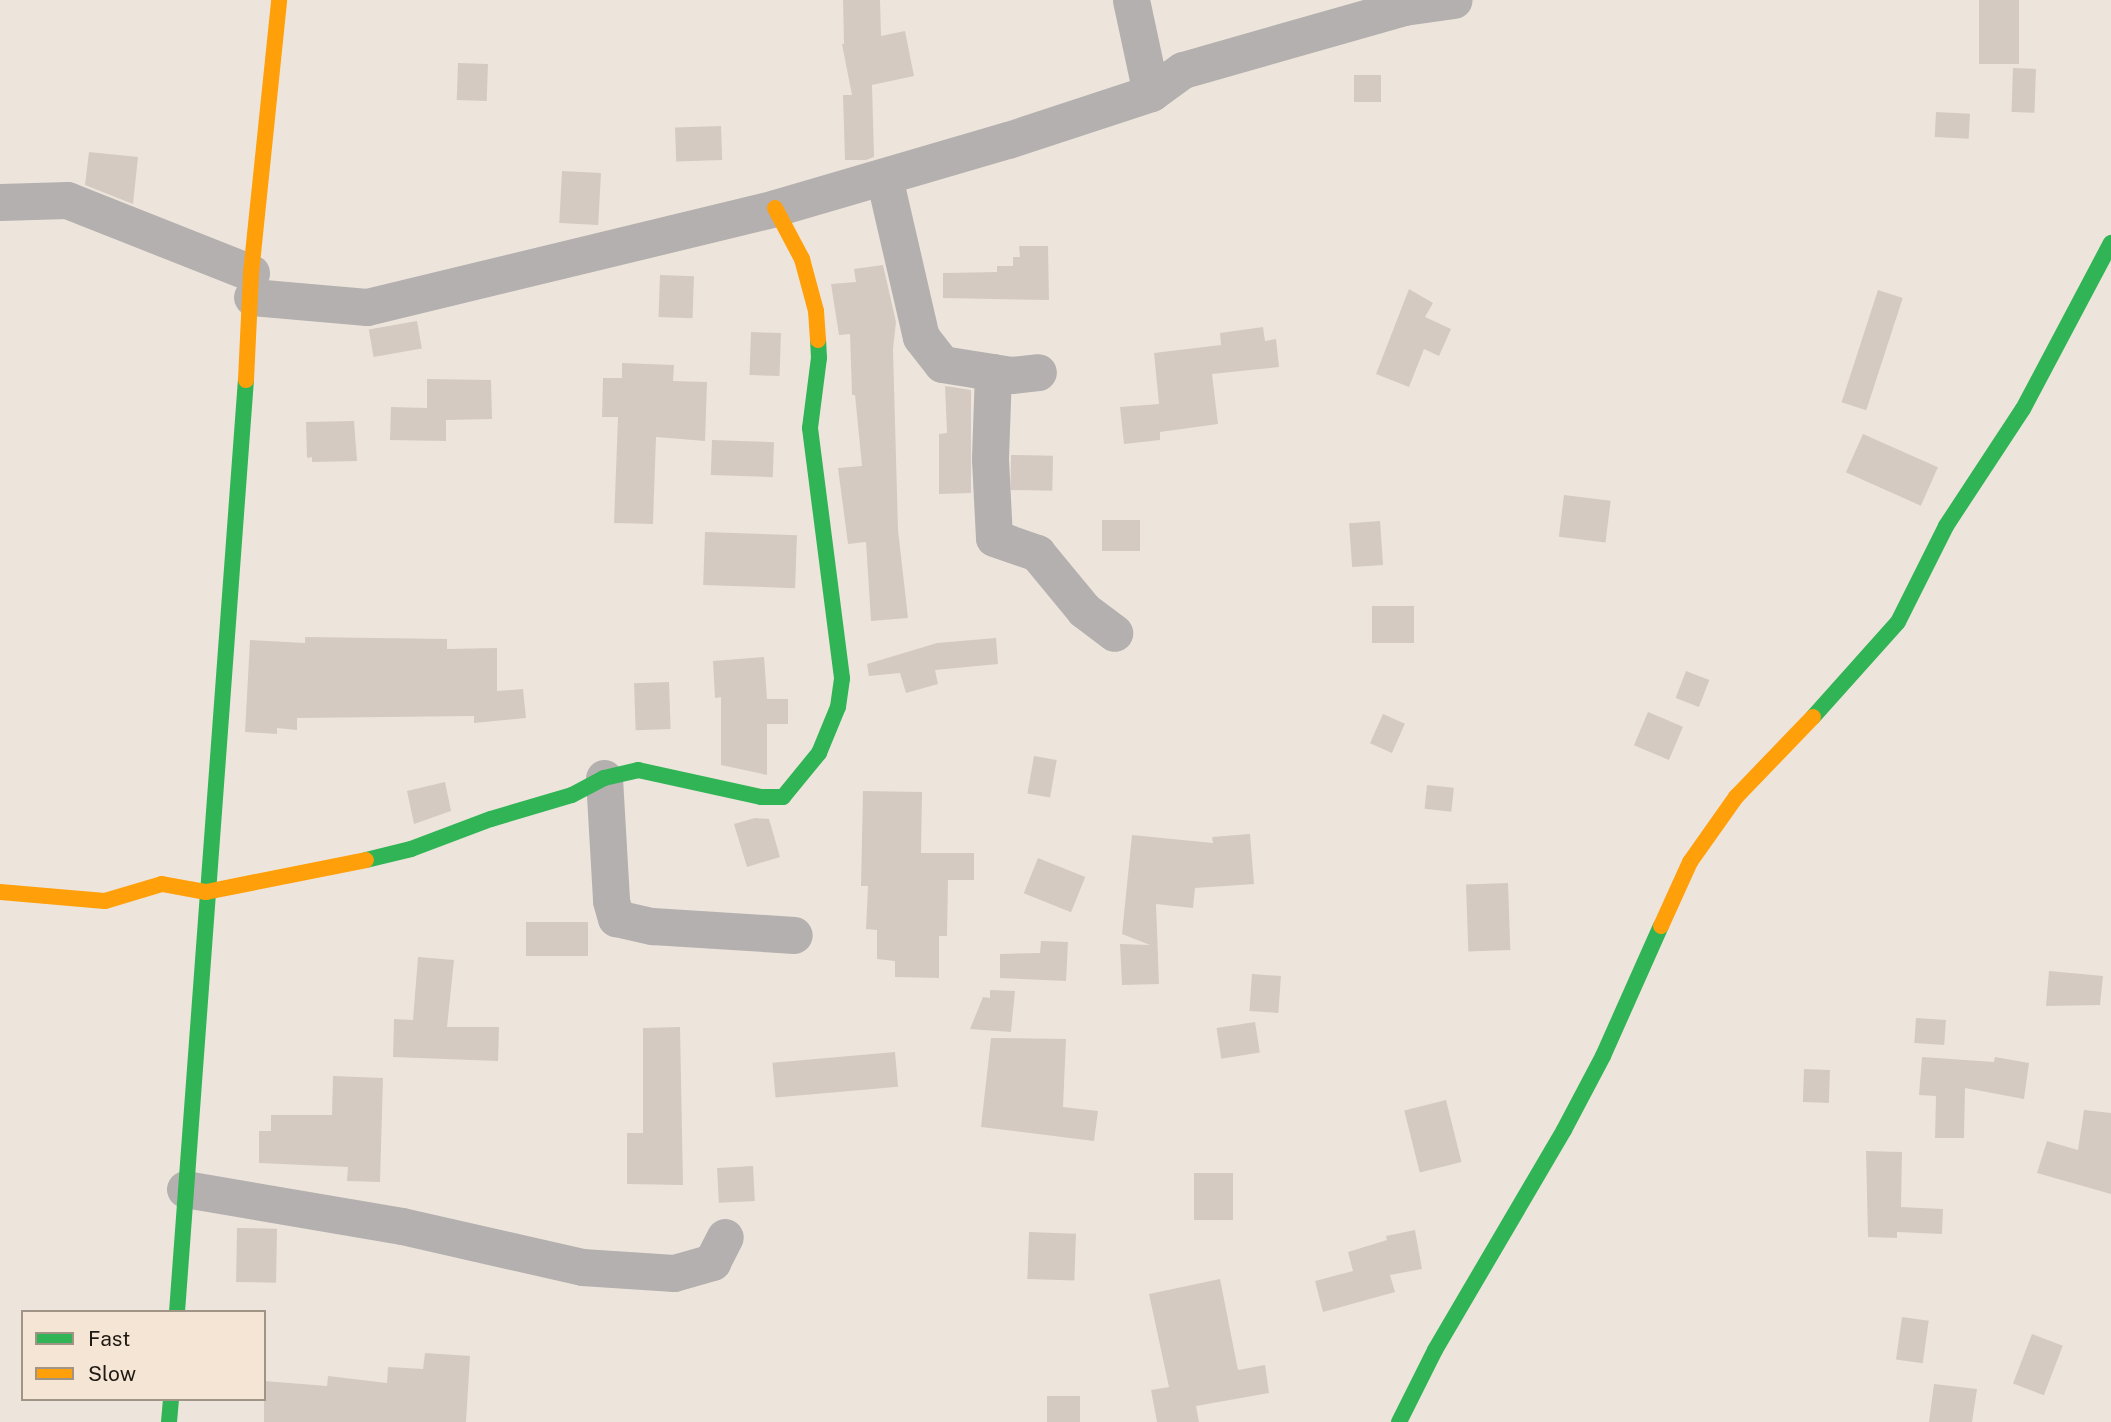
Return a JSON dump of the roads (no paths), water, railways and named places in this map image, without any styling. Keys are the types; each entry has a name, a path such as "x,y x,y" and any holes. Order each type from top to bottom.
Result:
{"street":[{"path":"177,1310 252,285 279,0"},
{"path":"1131,0 1150,93"},
{"path":"0,202 66,201 252,285 367,307 775,208 884,177 1150,93 1183,70 1404,7 1454,0"},
{"path":"884,177 921,337 942,364 1011,375 1038,372"},
{"path":"0,892 105,901 162,884 206,892 334,868 411,849 491,819 572,795 604,778 638,770 658,772 761,797 783,797 819,753 838,707 842,678 840,640 810,428 819,358 816,311 802,259 775,208"},
{"path":"1399,1422 1435,1350 1603,1056 1689,862 1736,797 1857,671 1898,622 1946,526 2023,409 2111,243"},
{"path":"993,372 990,458 994,538 1037,554 1084,610 1114,633"},
{"path":"604,778 611,901 616,918 652,926 794,934"},
{"path":"185,1189 402,1226 582,1267 674,1273 712,1262 724,1237"},
{"path":"169,1422 171,1401"}]}
